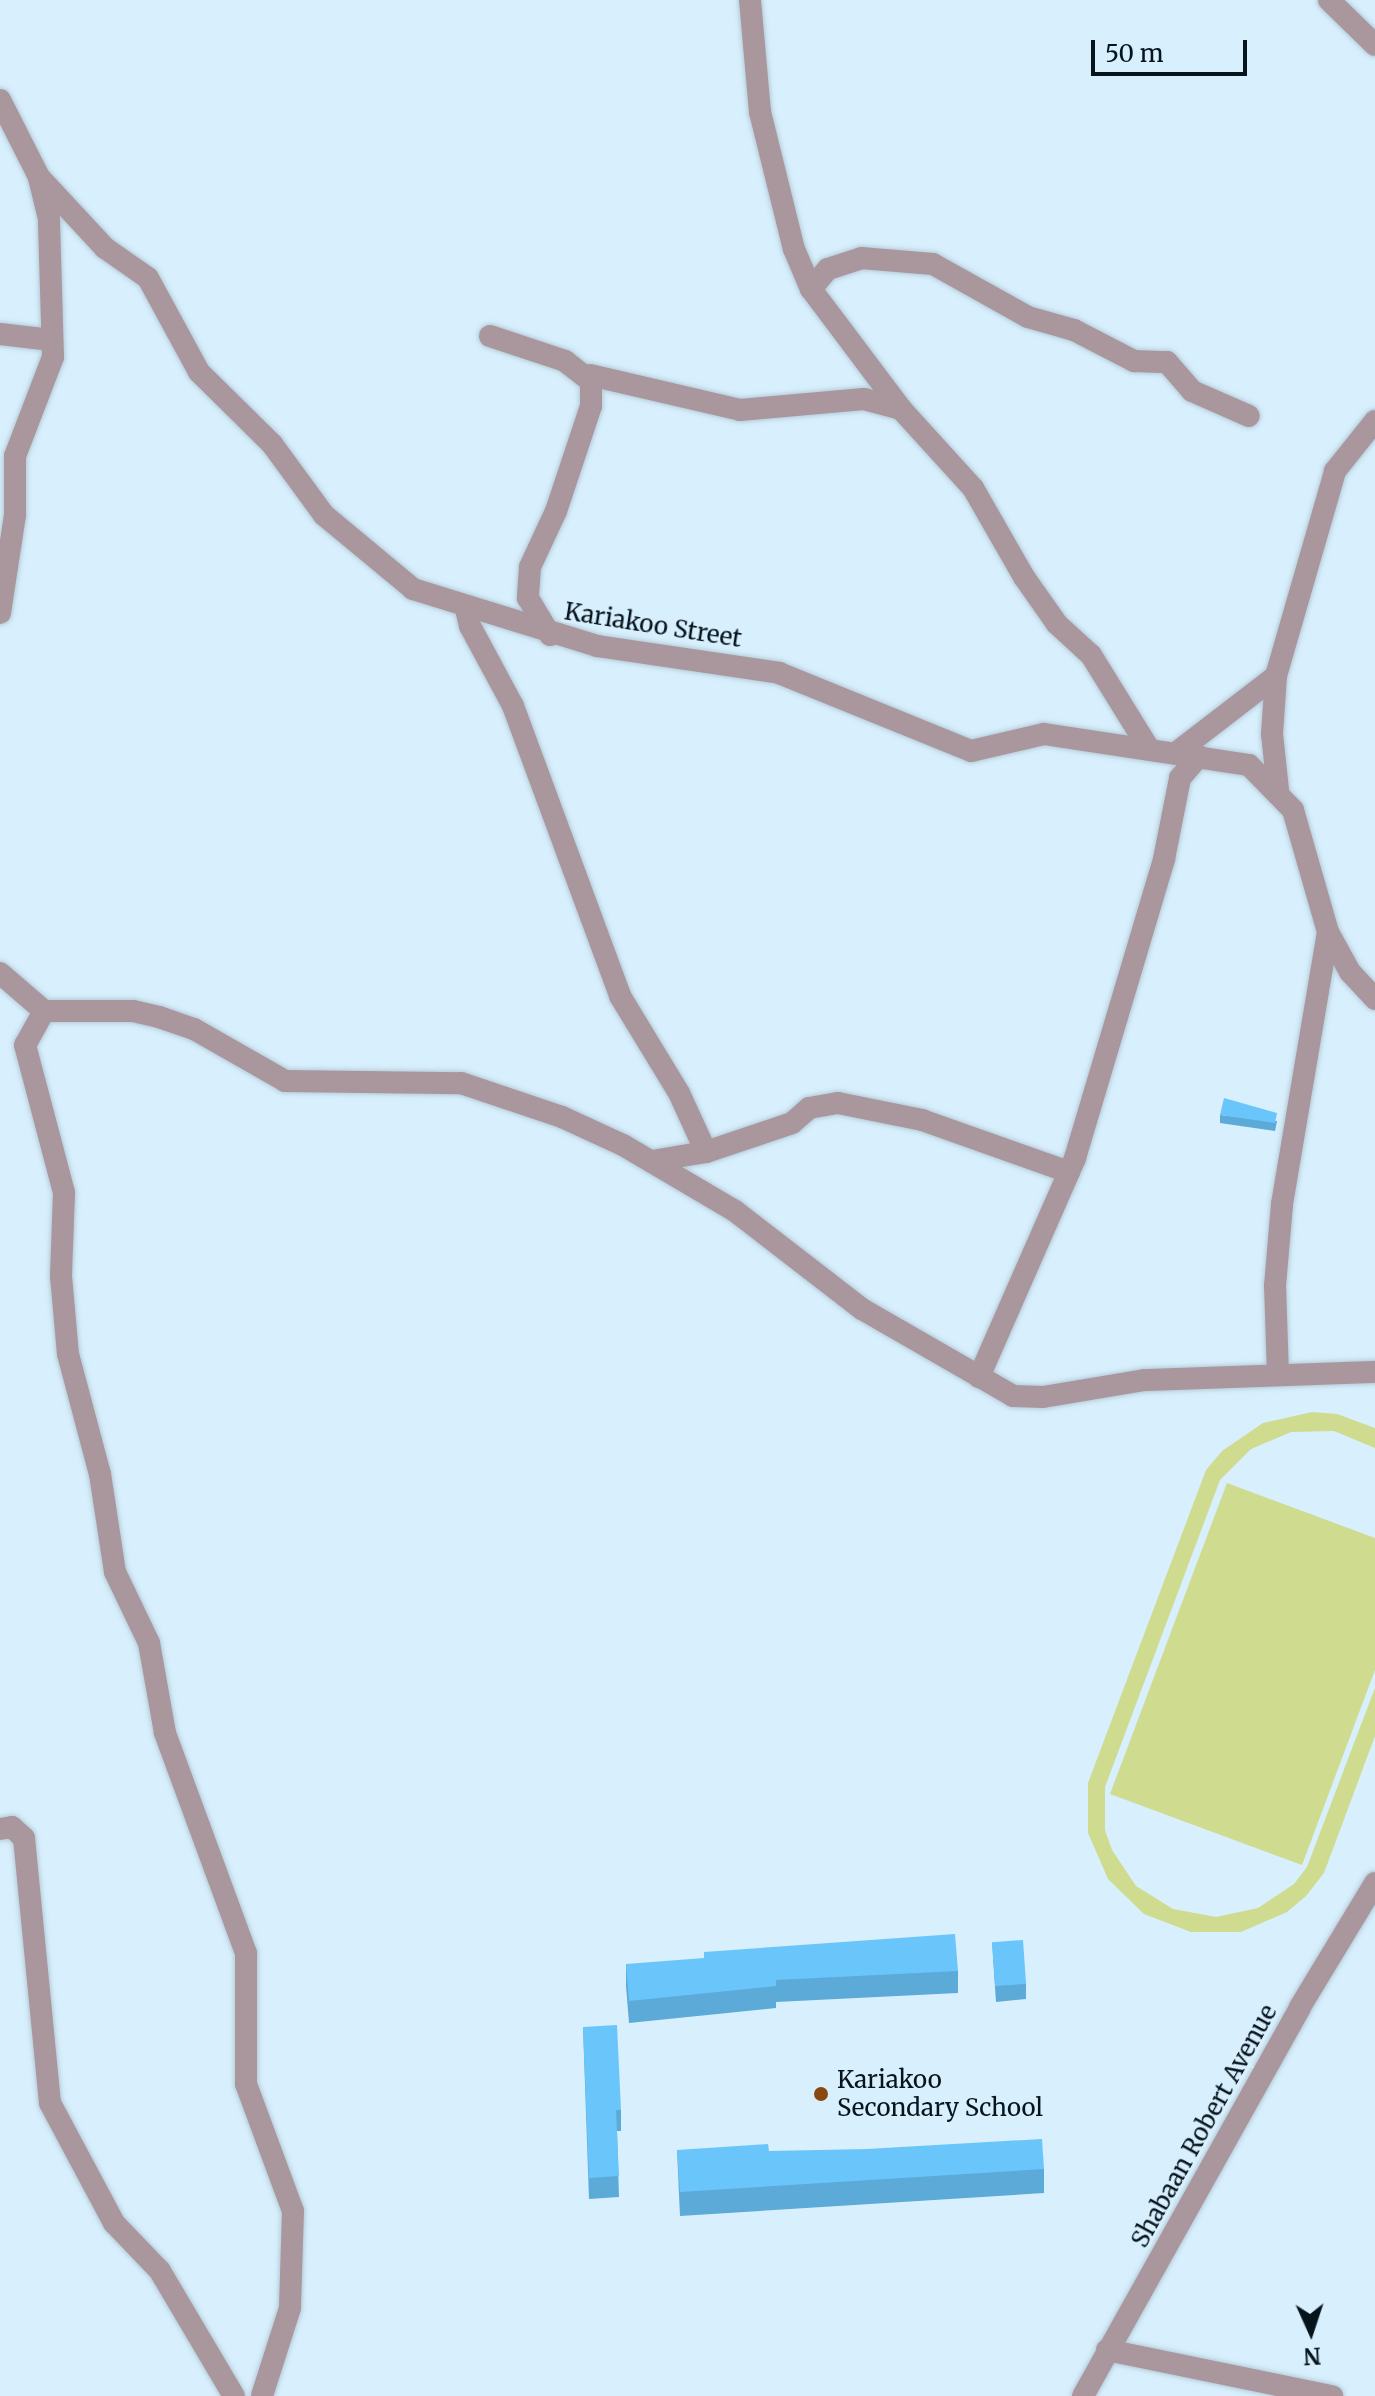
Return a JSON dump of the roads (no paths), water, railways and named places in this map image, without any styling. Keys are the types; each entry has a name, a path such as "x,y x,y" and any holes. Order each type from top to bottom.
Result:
{"street":[{"path":"750,0 763,125 794,249 811,289 901,409 973,488 1038,599 1091,655 1149,749"},
{"path":"1329,0 1375,45"},
{"name":"Kariakoo Street","path":"0,100 39,177 105,248 148,278 199,372 272,444 324,515 413,589 550,635 779,673 971,751 1044,734 1249,765 1278,790 1300,827 1328,932 1350,972 1375,999"},
{"path":"0,613 15,515 15,456 27,415 48,377 52,340 49,219 39,177"},
{"path":"811,289 828,269 861,258 933,264 1028,317 1074,330 1134,361 1167,362 1192,391 1249,416"},
{"path":"0,334 52,340"},
{"path":"490,336 565,361 590,375 740,410 864,399 901,409"},
{"path":"550,635 528,598 530,567 556,511 591,406 590,375"},
{"path":"1278,790 1272,734 1276,676 1336,467 1375,421"},
{"path":"466,609 470,626 513,706 620,996 679,1093 706,1152"},
{"path":"1176,753 1276,676"},
{"path":"979,1377 1069,1172 1164,859 1180,778 1199,756"},
{"path":"1278,1375 1275,1286 1282,1204 1328,932"},
{"path":"0,973 44,1011 122,1011 159,1017 194,1029 285,1081 478,1086 562,1117 652,1161 735,1211 862,1309 1013,1396 1043,1397 1145,1380 1375,1372"},
{"path":"44,1011 25,1045 64,1193 61,1276 68,1354 100,1474 115,1572 149,1643 165,1733 246,1953 246,2084 293,2211 290,2308 262,2396"},
{"path":"652,1161 706,1152 792,1123 809,1108 838,1103 922,1120 1069,1172"},
{"path":"0,1829 12,1827 24,1838 50,2103 114,2223 160,2271 234,2396"},
{"name":"Shabaan Robert Avenue","path":"1083,2396 1374,1887"},
{"path":"1107,2350 1332,2396"}],"place":[{"name":"Kariakoo Secondary School","path":"821,2094"}]}
